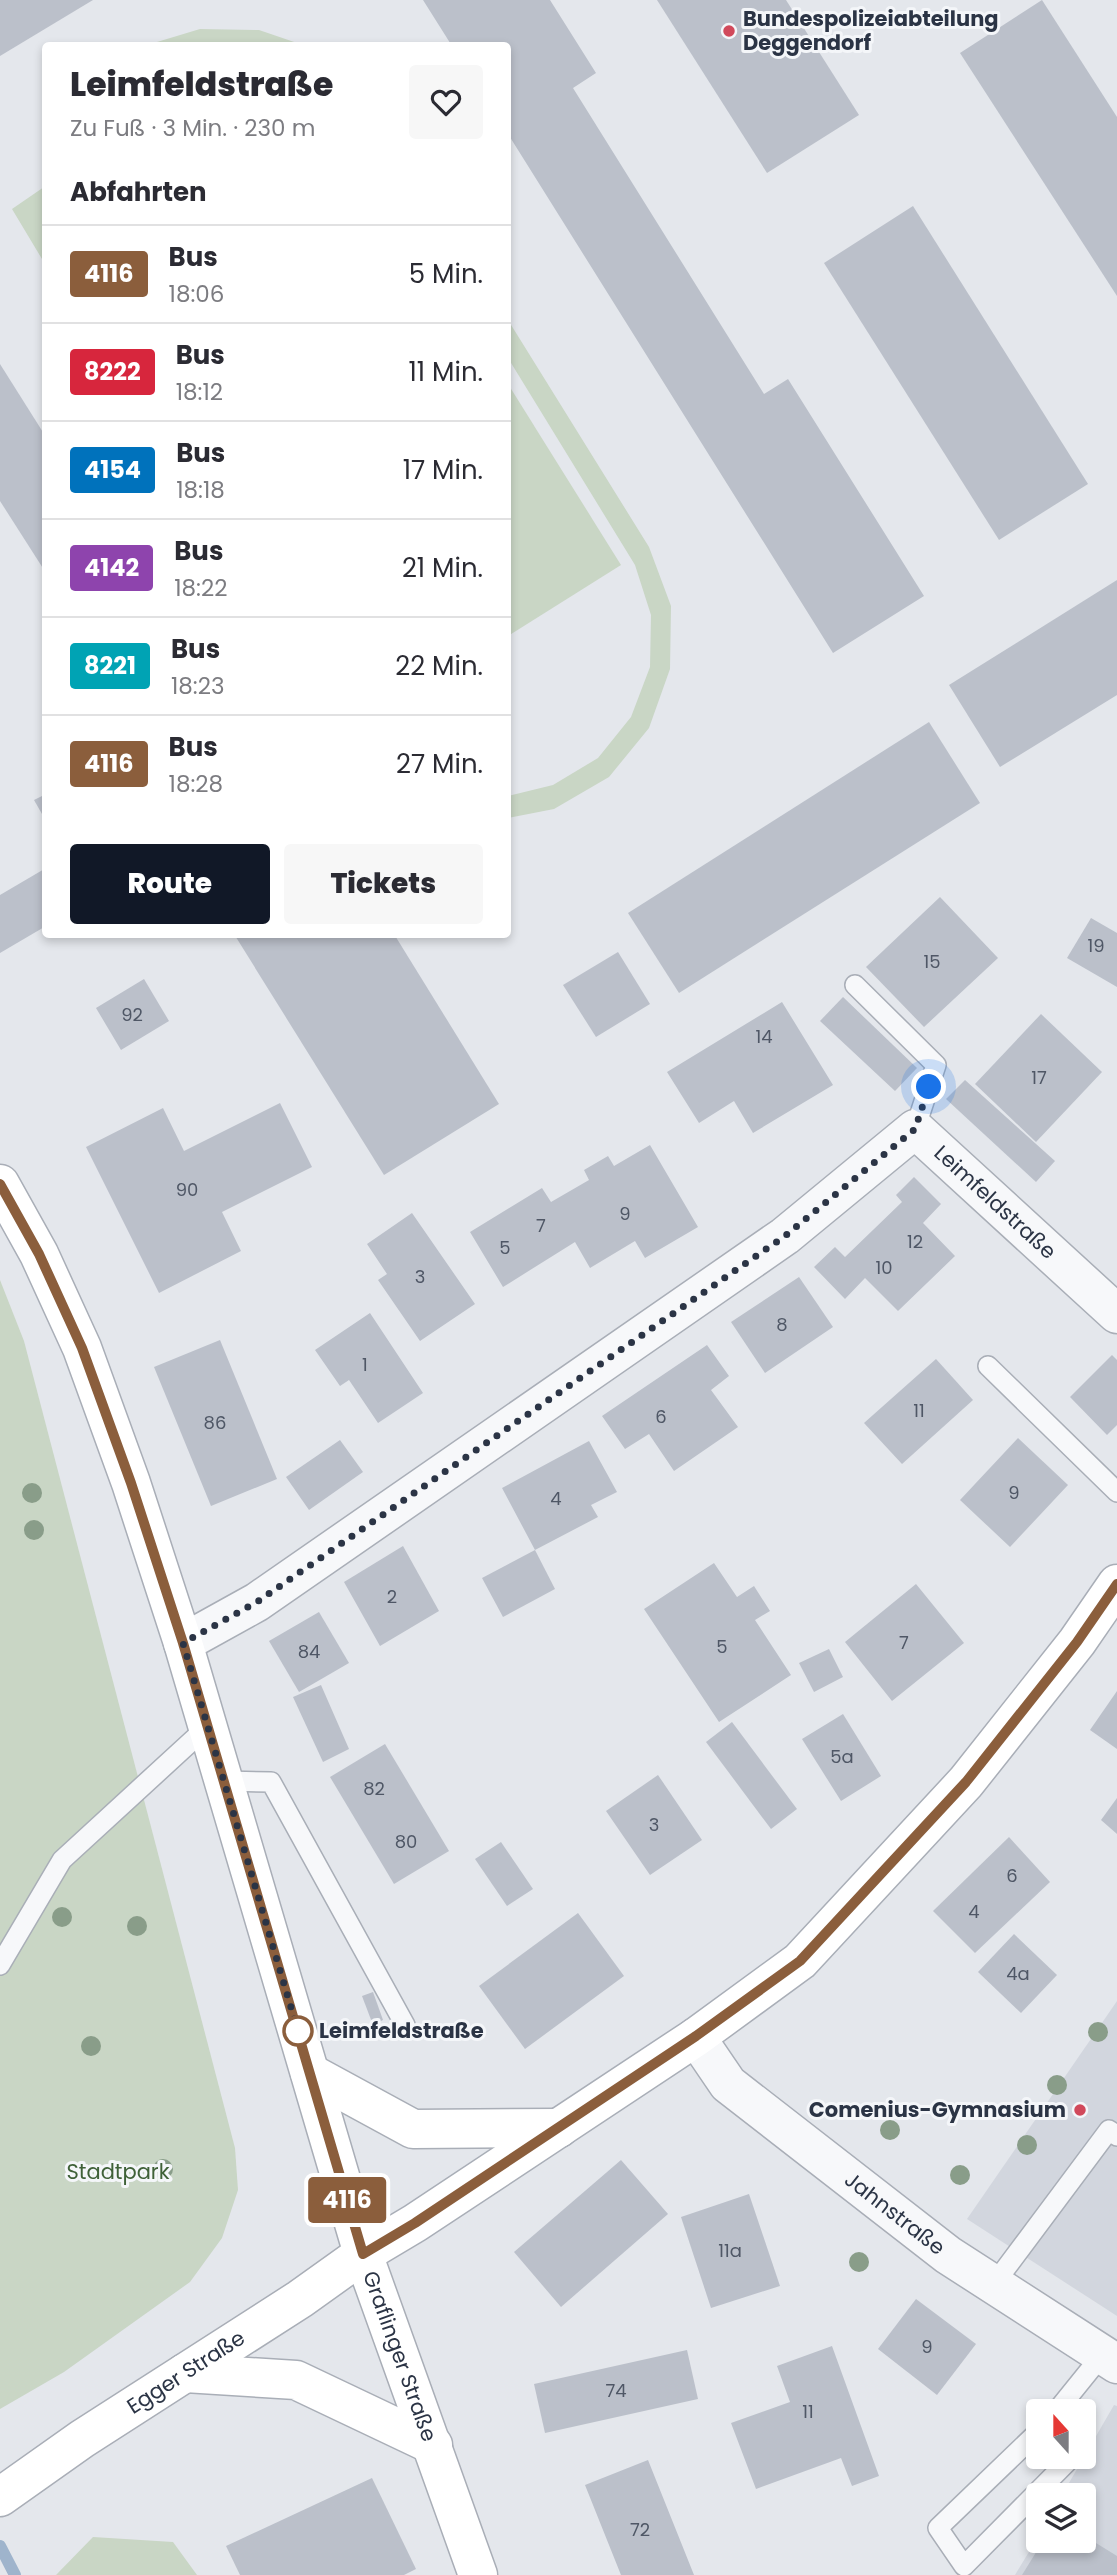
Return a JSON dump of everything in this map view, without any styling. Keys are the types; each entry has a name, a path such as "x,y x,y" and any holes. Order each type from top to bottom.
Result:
{"street":[{"name":"Leimfeldstraße","path":"915,1129 1117,1314"},
{"path":"183,1643 257,1602 785,1236 915,1129"},
{"name":"Graflinger Straße","path":"0,1184 39,1254 82,1348 127,1471 183,1643 363,2254 478,2575"},
{"name":"Egger Straße","path":"4,2500 82,2439 559,2128 696,2036 800,1961 966,1782 1077,1642 1117,1584"},
{"name":"Jahnstraße","path":"696,2036 728,2084 948,2255 1110,2360"},
{"path":"310,2074 414,2129 559,2128"},
{"path":"185,2373 296,2380 433,2445"}],"lane":[{"path":"855,985 936,1065 915,1129"},
{"path":"988,1366 1117,1492"},
{"path":"0,1965 62,1860 208,1726"},
{"path":"224,1781 271,1782 405,2025"},
{"path":"994,2284 1109,2130 1117,2136"},
{"path":"1070,2399 1110,2360"},
{"path":"1026,2444 938,2528 964,2566 1060,2469"}],"shaded area":[{"name":"Comenius-Gymnasium","path":"1117,2001 1117,2316 967,2219"},
{"path":"1114,2405 1117,2406 1117,2575 1015,2575 1028,2553 1096,2553 1096,2483 1069,2483 1077,2469 1096,2469 1096,2436"}],"green space":[{"path":"200,29 259,30 294,42 157,42"},
{"path":"42,188 42,259 12,209"},
{"path":"511,325 649,547 671,606 670,669 649,728 609,777 554,809 511,817 511,795 553,785 598,758 631,717 650,667 651,615 635,565 511,363"},
{"path":"511,389 621,565 511,634"},
{"name":"Stadtpark","path":"0,1280 24,1341 235,2148 238,2190 222,2238 190,2282 64,2372 0,2409"},
{"path":"93,2537 173,2542 197,2575 56,2575"}],"building":[{"path":"0,0 93,0 0,56"},
{"path":"423,0 550,0 596,73 573,88 764,394 788,379 924,596 833,653 511,139 511,42 449,42"},
{"path":"657,0 786,0 859,115 767,173"},
{"path":"1042,0 1117,117 1117,296 960,53"},
{"path":"913,206 1088,484 999,540 824,263"},
{"path":"0,364 42,431 42,567 0,501"},
{"path":"1117,580 1117,695 1000,767 949,685"},
{"path":"929,722 980,803 679,993 628,913"},
{"path":"42,796 42,814 34,800"},
{"path":"42,870 42,928 0,953 0,895"},
{"path":"940,897 998,958 924,1027 866,967"},
{"path":"1091,918 1117,933 1117,987 1067,958"},
{"path":"236,938 396,938 499,1104 384,1175"},
{"path":"618,952 650,1004 596,1037 563,985"},
{"path":"144,979 169,1021 121,1050 96,1008"},
{"path":"843,997 917,1068 895,1091 820,1021"},
{"path":"782,1002 833,1085 753,1133 734,1101 699,1123 667,1072"},
{"path":"1041,1014 1102,1072 1036,1142 975,1084"},
{"path":"965,1080 1055,1161 1036,1182 946,1099"},
{"path":"280,1103 312,1167 222,1212 241,1251 159,1293 86,1147 163,1108 184,1151"},
{"path":"650,1145 698,1227 645,1258 635,1241 590,1268 575,1242 503,1287 470,1232 542,1188 551,1202 589,1180 584,1170 608,1156 614,1166"},
{"path":"914,1177 941,1204 923,1223 955,1256 898,1311 865,1278 845,1299 814,1267 835,1247 845,1257 902,1202 896,1195"},
{"path":"412,1213 475,1304 420,1341 378,1280 387,1274 367,1244"},
{"path":"799,1277 833,1327 765,1373 731,1322"},
{"path":"370,1313 423,1393 378,1423 349,1380 340,1386 315,1350"},
{"path":"220,1340 277,1479 211,1506 154,1367"},
{"path":"707,1345 729,1376 711,1390 738,1427 674,1471 649,1434 625,1449 602,1416"},
{"path":"1112,1355 1117,1360 1117,1425 1107,1435 1070,1397"},
{"path":"936,1359 973,1400 902,1464 864,1423"},
{"path":"1018,1438 1068,1485 1010,1547 960,1500"},
{"path":"340,1440 363,1472 309,1510 286,1477"},
{"path":"589,1441 617,1492 591,1505 598,1517 535,1550 502,1488"},
{"path":"403,1546 439,1611 380,1646 344,1582"},
{"path":"535,1550 555,1589 503,1617 482,1578"},
{"path":"714,1563 737,1597 754,1586 770,1611 755,1620 791,1675 719,1722 644,1609"},
{"path":"916,1584 964,1643 892,1701 845,1642"},
{"path":"319,1612 349,1663 299,1692 269,1641"},
{"path":"829,1649 843,1677 814,1692 799,1663"},
{"path":"321,1685 349,1749 323,1762 293,1697"},
{"path":"1117,1691 1117,1749 1090,1730"},
{"path":"843,1714 881,1776 841,1801 802,1739"},
{"path":"732,1722 797,1809 771,1829 706,1742"},
{"path":"385,1744 449,1851 394,1884 330,1777"},
{"path":"658,1775 702,1840 650,1875 606,1811"},
{"path":"1117,1798 1117,1834 1101,1820"},
{"path":"1009,1837 1050,1882 975,1953 933,1911"},
{"path":"501,1842 533,1889 507,1906 475,1859"},
{"path":"578,1913 624,1976 525,2049 479,1986"},
{"path":"1014,1934 1057,1975 1021,2013 978,1972"},
{"path":"373,1992 383,2020 373,2025 362,1996"},
{"path":"621,2160 668,2214 561,2307 514,2252"},
{"path":"749,2194 780,2286 711,2308 681,2217"},
{"path":"916,2299 976,2344 937,2395 878,2349"},
{"path":"832,2346 879,2476 852,2486 841,2458 756,2489 731,2423 790,2402 777,2366"},
{"path":"687,2350 698,2399 545,2433 534,2384"},
{"path":"648,2460 694,2575 621,2575 585,2485"},
{"path":"372,2478 416,2569 404,2575 240,2575 226,2546"},
{"path":"1096,2543 1117,2556 1117,2575 1022,2575 1036,2553 1096,2553"}],"waterway":[{"path":"0,2546 15,2575"}],"bus line":[{"name":"4116","path":"0,1184 39,1254 82,1348 131,1483 183,1643 363,2254 415,2223 696,2036 800,1961 966,1782 1077,1642 1117,1584"}],"place":[{"name":"Bundespolizeiabteilung Deggendorf","path":"729,31"},
{"name":"Leimfeldstraße","path":"298,2031"},
{"name":"Comenius-Gymnasium","path":"1080,2110"}],"route":[{"path":"298,2031 183,1643 257,1602 785,1236 915,1129 929,1087"}]}
